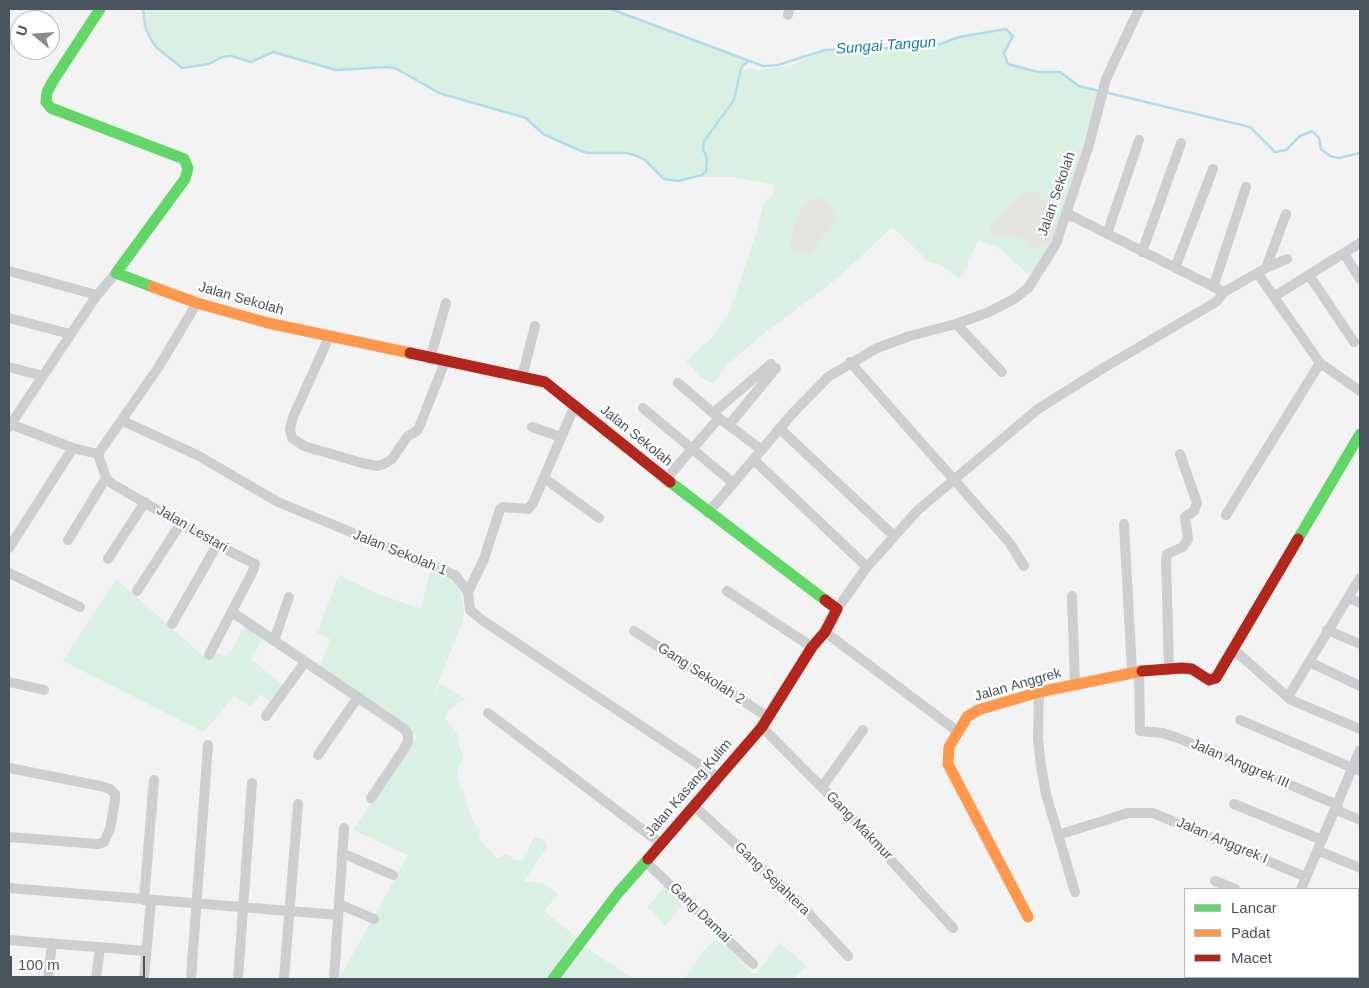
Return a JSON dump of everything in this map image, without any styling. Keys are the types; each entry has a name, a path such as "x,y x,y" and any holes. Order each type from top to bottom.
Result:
{"street":[{"path":"98,454 72,448 11,421 97,295 116,273 185,178 188,168 184,159 51,108 46,102 53,81 100,9"},
{"name":"Jalan Sekolah","path":"708,513 779,428 828,377 850,362 877,348 910,336 956,324 1014,299 1028,288 1056,244 1068,214 1089,145 1106,79 1139,9"},
{"path":"1106,234 1139,140"},
{"path":"1142,252 1181,143"},
{"path":"1175,268 1213,169"},
{"path":"1214,285 1246,187"},
{"path":"1068,214 1142,252 1214,285 1224,292"},
{"path":"1262,271 1286,214"},
{"path":"1275,296 1360,242"},
{"path":"1344,253 1360,279"},
{"path":"837,608 867,567 918,510 1038,410 1105,367 1216,302 1224,292 1287,259"},
{"path":"9,271 97,295"},
{"path":"1262,271 1275,296 1320,363 1360,391"},
{"name":"Jalan Sekolah","path":"116,273 196,303 268,323 545,382 708,513 837,608"},
{"path":"1309,275 1354,342"},
{"path":"98,454 158,368 196,303"},
{"path":"430,359 446,303"},
{"path":"9,318 70,334"},
{"path":"956,324 1002,372"},
{"path":"522,377 535,326"},
{"path":"329,337 293,417 290,429 292,438 304,446 362,463 378,466 384,464 392,459 407,437 418,430 445,362"},
{"path":"850,362 1009,542 1024,566"},
{"path":"1226,515 1320,363"},
{"path":"666,479 693,448 716,416 773,366 730,424"},
{"path":"9,367 43,376"},
{"path":"678,383 716,416 730,424 762,450"},
{"path":"468,592 484,559 500,509 503,507 528,509 544,478 575,405"},
{"path":"643,408 732,482"},
{"name":"Jalan Sekolah 1","path":"122,422 197,455 278,502 455,575 468,592 470,610 482,620 718,777"},
{"path":"532,427 561,436"},
{"path":"779,428 894,536"},
{"path":"1360,434 1233,649 1288,697 1360,729"},
{"path":"9,548 72,448"},
{"path":"68,540 106,478 98,454"},
{"path":"1169,668 1167,554 1183,547 1188,539 1185,517 1194,511 1197,503 1180,454"},
{"path":"754,460 867,567"},
{"name":"Jalan Lestari","path":"106,478 218,545 256,565 232,612"},
{"path":"544,478 599,518"},
{"path":"108,559 145,502"},
{"path":"137,591 181,523"},
{"path":"1124,524 1135,671"},
{"path":"172,624 218,545"},
{"path":"9,573 80,607"},
{"path":"1288,697 1360,578"},
{"path":"727,591 812,647"},
{"path":"1072,596 1075,685"},
{"path":"274,641 289,597"},
{"path":"1349,598 1360,603"},
{"name":"Jalan Kasang Kulim","path":"553,979 618,893 765,722 812,647 825,632 837,608"},
{"path":"209,655 232,612 403,728 408,734 408,741 371,798"},
{"path":"1327,630 1360,644"},
{"name":"Gang Sekolah 2","path":"634,631 765,722"},
{"path":"825,632 957,731 949,747 948,764 1028,917"},
{"name":"Jalan Anggrek","path":"957,731 967,717 978,710 1038,692 1135,671 1169,668 1192,669 1212,680 1216,678 1233,649"},
{"path":"266,716 305,662"},
{"path":"1309,662 1360,686"},
{"name":"Jalan Anggrek III","path":"1135,671 1140,731 1163,733 1178,738 1337,807 1360,820"},
{"path":"9,682 44,690"},
{"path":"1038,692 1041,766 1058,835 1075,892"},
{"path":"318,755 358,698"},
{"path":"488,713 660,843"},
{"path":"1240,720 1357,769"},
{"name":"Gang Makmur","path":"765,722 822,788 953,928"},
{"path":"822,788 863,730"},
{"path":"191,979 198,904 208,745"},
{"path":"1301,888 1337,807 1357,769 1360,750"},
{"path":"9,768 110,789 114,794 115,800 110,829 104,842 98,844 9,838"},
{"path":"144,979 154,780"},
{"path":"238,979 245,907 252,783"},
{"path":"284,979 298,804"},
{"path":"1234,804 1322,840"},
{"name":"Gang Sejahtera","path":"694,806 796,900 848,956"},
{"name":"Jalan Anggrek I","path":"1058,835 1136,812 1153,813 1306,877"},
{"path":"334,979 344,828"},
{"path":"1318,851 1360,868"},
{"path":"342,853 393,875"},
{"name":"Gang Damai","path":"646,862 753,964"},
{"path":"1215,881 1232,888"},
{"path":"9,888 338,915"},
{"path":"338,904 374,919"},
{"path":"9,940 146,952"},
{"path":"48,979 52,943"},
{"path":"96,979 100,947"}],"green space":[{"path":"143,9 611,9 749,61 743,65 740,72 749,68 758,70 791,66 825,50 932,47 959,37 1006,29 1013,36 1004,53 1008,64 1038,72 1060,72 1079,86 1099,91 1060,221 1048,203 1035,191 1028,191 988,230 997,236 1019,238 1038,247 1049,245 1034,270 1028,274 998,247 978,240 961,279 939,264 930,263 894,228 890,229 839,277 763,334 726,366 713,384 701,377 686,361 712,338 729,313 754,241 764,203 773,195 774,185 733,177 693,177 678,181 664,179 645,160 637,156 627,153 588,153 581,151 543,134 526,118 439,93 405,72 388,67 336,70 273,52 251,62 231,56 220,58 209,64 182,68 156,47 145,26","holes":["809,202 834,226 820,240 813,254"]},
{"path":"430,571 449,576 459,585 464,611 462,623 428,709 440,683 465,699 449,709 445,718 457,734 463,759 458,767 457,775 472,819 480,832 479,840 497,858 507,854 515,860 523,860 534,837 545,840 547,847 524,881 542,883 558,894 544,911 579,939 546,979 339,979 408,855 353,830 416,737 386,711 320,666 330,639 317,633 339,575 376,593 421,609"},
{"path":"116,579 209,661 216,653 228,656 245,626 263,637 251,659 285,687 270,703 261,694 251,707 234,696 204,732 63,661"},
{"path":"666,884 684,903 665,926 648,907"},
{"path":"714,940 726,944 752,973 756,973 779,943 807,966 792,979 685,979 700,955"},
{"path":"583,946 634,979 559,979"}],"sand":[{"path":"1028,191 1035,191 1048,203 1060,221 1049,245 1032,248 1028,242 1019,238 997,236 988,231 997,217"},
{"path":"817,198 824,200 833,211 836,220 834,226 820,240 813,254 795,252 789,243 799,212 809,202"}],"waterway":[{"path":"143,9 145,26 150,38 156,47 182,68 209,64 222,57 231,56 251,62 273,52 336,70 388,67 397,69 439,93 526,118 543,134 581,151 588,153 627,153 637,156 645,160 664,179 678,181 702,175 706,171 707,158 703,149 704,141 734,100 740,72 743,65 749,61"},
{"name":"Sungai Tangun","path":"611,9 763,66 778,65 825,50 932,47 959,37 1006,29 1013,36 1004,53 1008,64 1038,72 1060,72 1079,86 1099,91"},
{"name":"Sungai Tangun","path":"1104,92 1250,127 1275,152 1286,150 1300,136 1312,131 1319,138 1321,149 1330,156 1339,158 1360,153"}],"traffic: fast":[{"path":"100,9 53,81 47,92 46,102 51,108 184,159 188,168 185,179 116,273 153,287"},
{"path":"1298,539 1360,434"},
{"path":"670,482 825,600"},
{"path":"553,979 618,893 648,859"}],"traffic: slow":[{"path":"153,287 197,303 268,323 410,353"},
{"path":"1028,917 948,764 949,747 967,717 978,710 1039,692 1142,671"}],"traffic: jam":[{"path":"410,353 545,382 670,482"},
{"path":"1142,671 1182,668 1192,669 1209,680 1216,678 1298,539"},
{"path":"648,859 762,727 812,647 825,632 837,609 825,600"}]}
